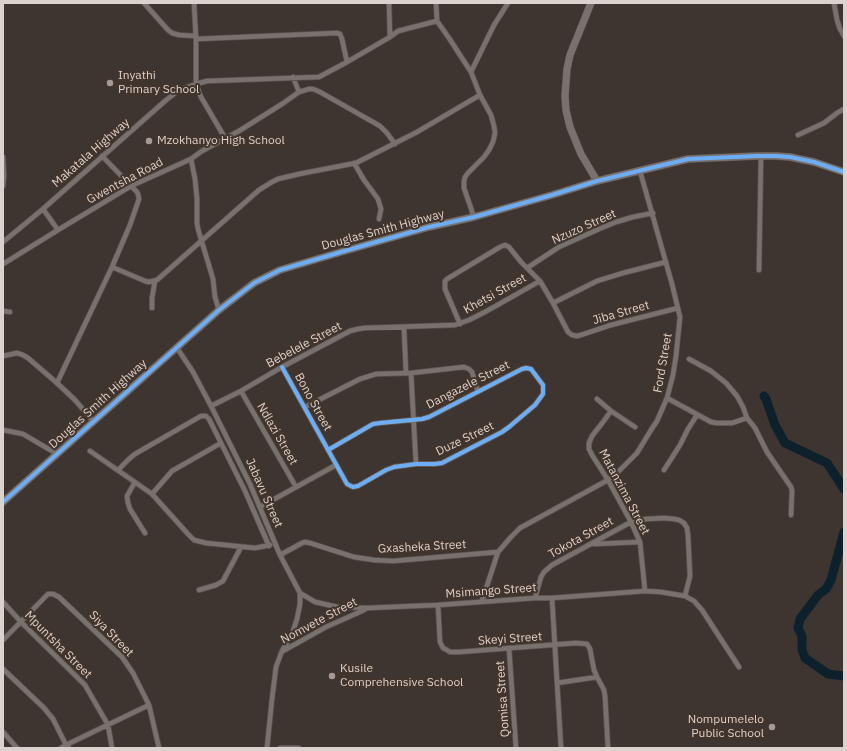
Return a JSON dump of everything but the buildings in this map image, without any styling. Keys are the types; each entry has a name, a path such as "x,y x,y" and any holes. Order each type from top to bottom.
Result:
{"street":[{"path":"144,3 168,30 179,35 196,37 337,33 340,34 342,39 348,62"},
{"path":"194,3 196,84 201,97 224,138"},
{"path":"389,3 390,37"},
{"path":"436,3 437,21 471,72 480,95 493,121 495,133 493,142 484,157 465,177 464,188 474,217"},
{"path":"471,72 494,25 508,3"},
{"path":"591,3 570,55 567,69 565,96 566,110 572,132 581,154 597,181"},
{"path":"834,3 837,20 844,36"},
{"name":"Makatala Highway","path":"4,239 43,209 174,94 186,87 207,81 319,77 348,62 398,31 437,21"},
{"path":"293,77 299,92 309,89 320,92 380,126 395,144"},
{"name":"Gwentsha Road","path":"3,264 131,186 191,159 299,92"},
{"path":"112,267 145,281 155,281 259,190 272,182 299,174 354,164 364,160 417,132 480,95"},
{"path":"798,135 816,128 844,109"},
{"path":"57,383 112,267 130,225 139,199 138,194 102,156"},
{"name":"Douglas Smith Highway","path":"3,502 219,310 254,283 280,270 429,227 474,217 597,181 688,159 735,156 776,156 802,159 832,167 844,172"},
{"path":"759,156 759,270"},
{"path":"3,157 3,186"},
{"path":"191,159 197,199 197,223 213,280 215,297 219,310"},
{"path":"354,164 378,199 381,209 379,219"},
{"name":"Ford Street","path":"482,601 498,552 520,528 608,480 619,471 637,453 657,421 667,398 673,374 680,317 640,171"},
{"path":"43,209 58,230"},
{"name":"Nzuzo Street","path":"527,268 559,247 599,229 616,222 652,213"},
{"path":"460,324 445,289 447,279 505,245 509,247 521,262 540,281 553,303 598,281 666,262"},
{"path":"152,308 151,302 155,281"},
{"name":"Khetsi Street","path":"460,324 540,281"},
{"name":"Jiba Street","path":"553,303 570,334 574,336 678,308"},
{"path":"3,311 10,312"},
{"name":"Bebelele Street","path":"212,406 282,367 355,330 364,328 404,328 460,324"},
{"path":"404,328 414,420 416,464"},
{"name":"Jabavu Street","path":"177,348 193,372 212,406 250,484 280,554 300,593"},
{"path":"3,356 17,354 23,355 32,361 75,400 94,422"},
{"path":"689,358 712,371 726,383 737,396 747,418 755,428 767,452 791,486 791,515"},
{"name":"Bono Street","path":"282,367 336,465 348,484 353,487"},
{"path":"305,407 360,379 376,374 408,373 464,367 472,372 478,392"},
{"name":"Dangazele Street","path":"328,450 373,424 429,417 518,370 526,368 531,369 543,385"},
{"name":"Duze Street","path":"353,487 399,466 442,463 502,432 535,405 543,394 543,385"},
{"name":"Ndlazi Street","path":"241,391 296,487"},
{"path":"667,398 711,422 732,423 747,418"},
{"path":"597,399 635,428"},
{"name":"Matanzima Street","path":"611,411 592,436 589,446 592,455 608,480 640,542 645,591"},
{"path":"664,470 697,415"},
{"path":"118,470 135,454 201,416 207,416 245,491 269,546"},
{"path":"3,430 23,434 57,454"},
{"path":"152,494 172,471 221,443"},
{"path":"90,451 152,494 194,540 206,543 255,548 269,546 276,543"},
{"path":"260,507 336,465"},
{"path":"135,482 127,496 128,503 130,510 145,533"},
{"path":"631,522 664,518 679,520 684,523 687,528 688,535 690,576 685,596 694,601 702,610 739,667"},
{"name":"Tokota Street","path":"535,598 541,577 552,565 631,522"},
{"name":"Gxasheka Street","path":"280,554 306,542 354,557 374,560 394,561 498,552"},
{"path":"592,544 640,542"},
{"path":"199,590 216,585 223,581 241,547"},
{"name":"Msimango Street","path":"300,593 315,602 337,607 367,608 438,605 645,591 685,596"},
{"path":"282,652 292,634 297,620 300,604 300,593"},
{"name":"Siya Street","path":"21,622 48,594 53,594 59,597 122,657 133,673 149,706 159,748"},
{"path":"552,598 561,748"},
{"name":"Mpuntsha Street","path":"3,602 21,622 85,685 108,725 112,748"},
{"name":"Skeyi Street","path":"438,605 440,642 443,648 450,652 555,646 576,643 587,644 590,649 597,678"},
{"name":"Nomvete Street","path":"267,748 276,667 282,652 326,627 367,608"},
{"path":"3,640 21,622"},
{"name":"Qomisa Street","path":"509,648 516,748"},
{"path":"3,669 44,708 53,719 65,747 149,706"},
{"path":"557,683 597,678 604,690 605,696 608,748"},
{"path":"3,732 17,748"},
{"path":"280,748 299,748"}],"waterway":[{"path":"764,396 775,425 785,443 827,463 844,489"},
{"path":"844,532 831,580 826,589 818,595 800,619 798,628 802,636 802,650 805,658 828,674 844,676"}],"cycle path":[{"path":"3,502 219,310 254,283 280,270 429,227 474,217 597,181 688,159 757,156 790,157 814,162 844,172"},
{"path":"282,367 347,484 353,487 358,486 394,467 442,463 502,432 535,405 543,394 543,385 531,369 522,369 429,417 373,424 328,450"}],"place":[{"name":"Inyathi Primary School","path":"110,83"},
{"name":"Mzokhanyo High School","path":"149,141"},
{"name":"Kusile Comprehensive School","path":"332,676"},
{"name":"Nompumelelo Public School","path":"772,727"}]}
